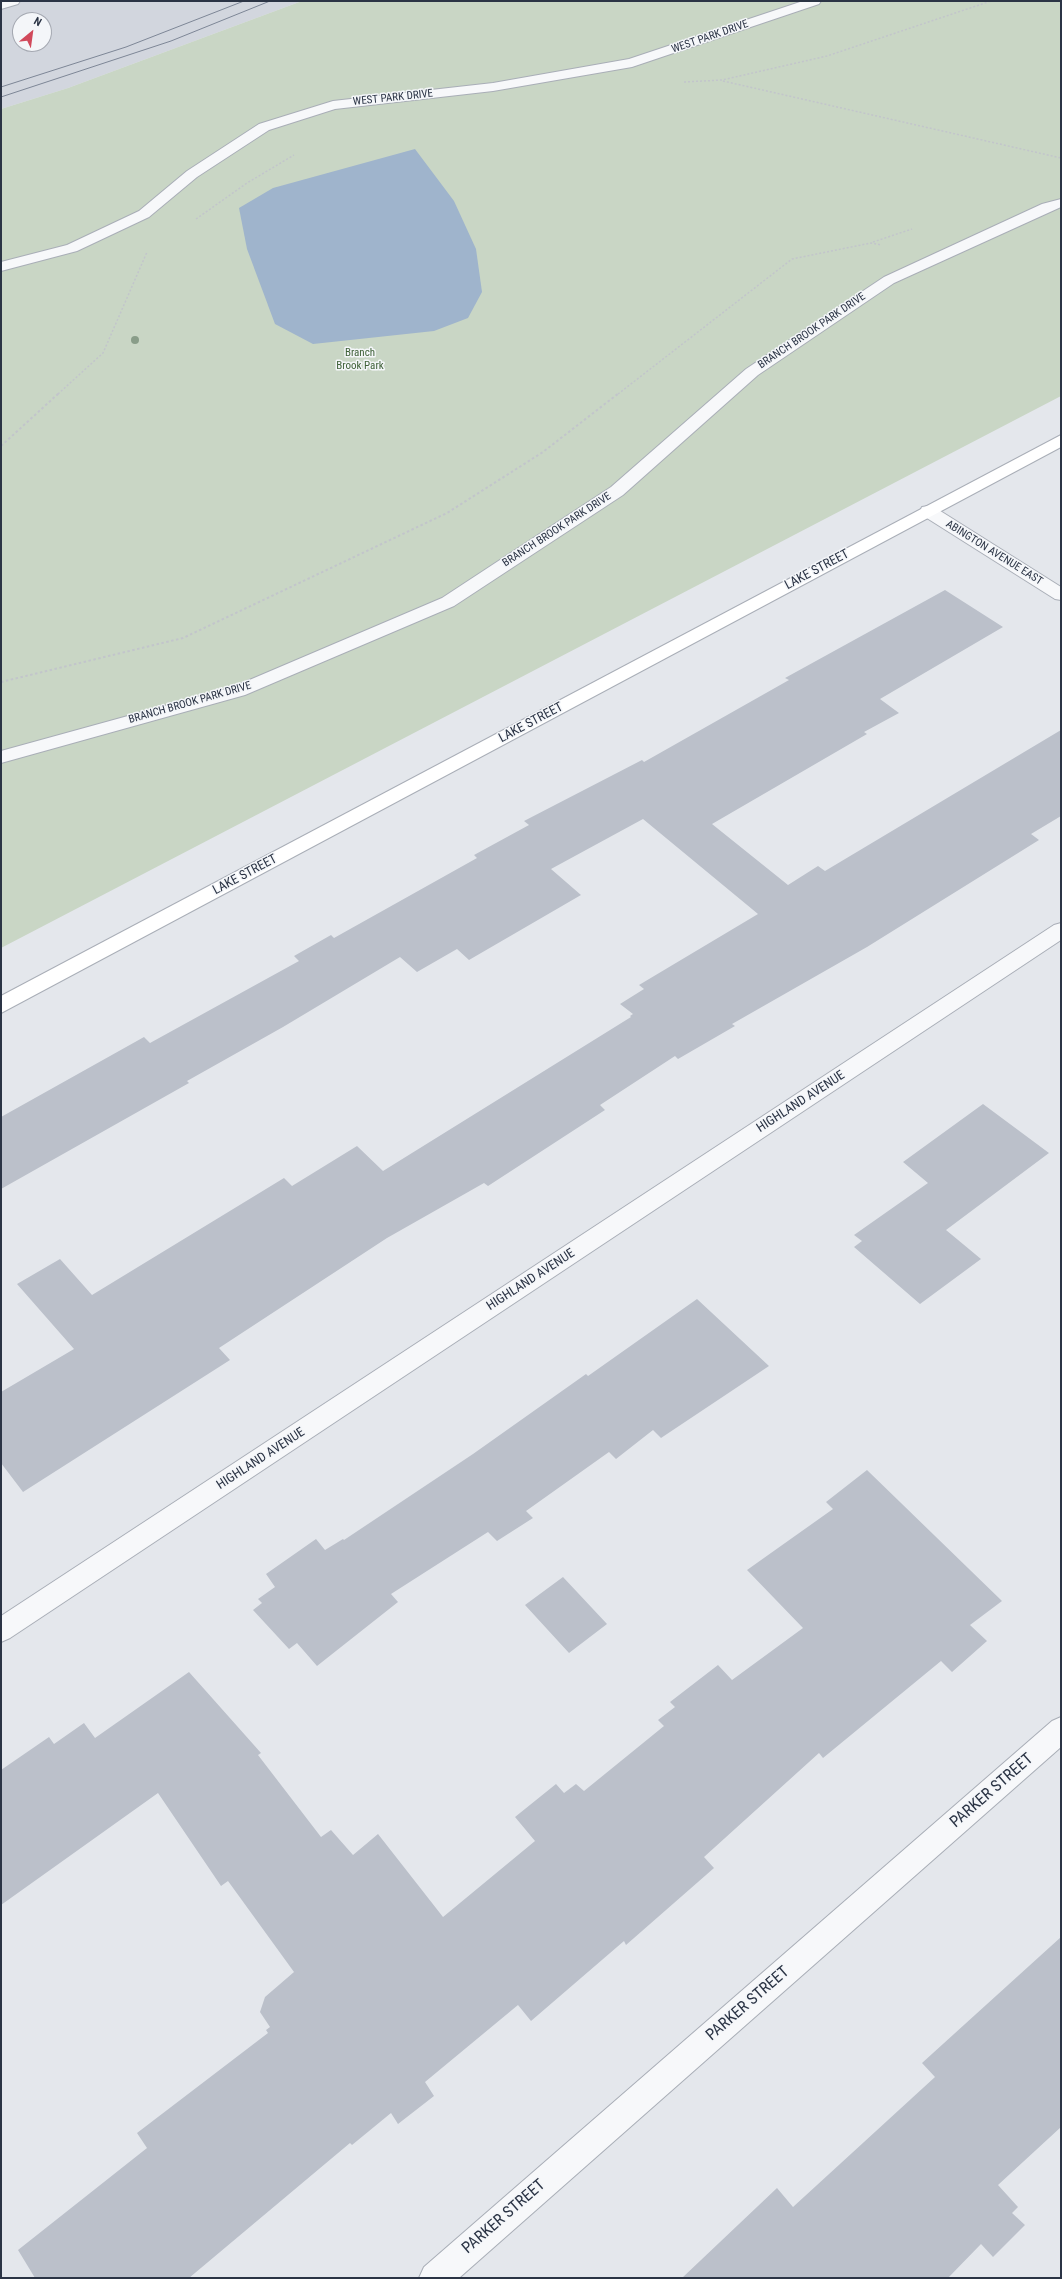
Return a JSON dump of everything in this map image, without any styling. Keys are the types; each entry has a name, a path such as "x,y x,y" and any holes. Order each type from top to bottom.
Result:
{"street":[{"path":"1,5 14,1"},
{"name":"WEST PARK DRIVE","path":"1,267 72,248 144,214 192,174 264,127 333,105 493,87 632,64 815,1"},
{"name":"BRANCH BROOK PARK DRIVE","path":"1,757 239,691 448,602 617,491 752,372 889,280 1047,207 1061,203"},
{"name":"LAKE STREET","path":"1,1005 1061,440"},
{"name":"ABINGTON AVENUE EAST","path":"928,511 1061,595"},
{"name":"HIGHLAND AVENUE","path":"1,1630 1061,930"},
{"name":"PARKER STREET","path":"435,2278 1061,1730"}],"path":[{"path":"722,80 1061,158"},
{"path":"1,446 103,353 146,254 154,206"},
{"path":"1,682 183,638 447,513 543,452 792,259 871,243 947,254"}],"shaded area":[{"path":"1,1 302,1 68,88 1,109"}],"green space":[{"name":"Branch Brook Park","path":"302,1 1061,1 1061,396 1,948 1,109 68,88"}],"water":[{"path":"415,149 454,201 476,249 482,292 468,318 434,331 313,344 275,324 247,249 239,208 273,188"}],"building":[{"path":"945,590 1003,627 880,699 899,713 864,732 867,734 712,824 788,885 818,866 825,871 1061,730 1061,816 1031,834 1039,840 867,947 732,1024 735,1026 678,1059 675,1056 600,1105 605,1110 488,1186 484,1183 387,1238 219,1348 230,1360 23,1492 1,1463 1,1392 74,1349 17,1284 60,1259 92,1295 284,1178 292,1186 357,1146 383,1171 631,1017 630,1016 633,1014 620,1004 644,989 639,985 758,914 643,819 551,869 581,895 469,960 457,949 417,972 400,957 283,1027 187,1081 189,1083 1,1189 1,1117 144,1037 150,1043 299,961 294,956 331,935 334,938 477,858 474,855 529,825 524,821 642,760 644,762 789,680 785,678"},
{"path":"983,1104 1049,1153 946,1230 981,1259 920,1304 854,1247 862,1241 854,1235 928,1183 903,1162"},
{"path":"697,1299 769,1366 661,1438 653,1430 616,1459 609,1452 526,1511 533,1518 497,1541 488,1532 391,1594 398,1602 317,1666 297,1643 289,1649 253,1610 262,1603 258,1599 275,1587 266,1574 316,1539 325,1550 343,1539 344,1540 473,1454 586,1374 588,1376"},
{"path":"867,1470 1002,1601 970,1625 987,1641 952,1672 941,1661 823,1758 819,1753 704,1857 714,1868 626,1945 624,1941 531,2021 518,2005 425,2082 434,2096 398,2124 391,2113 352,2145 350,2143 189,2278 35,2278 18,2250 147,2148 137,2133 268,2033 266,2030 270,2027 260,2012 265,1997 294,1972 228,1881 221,1886 158,1793 1,1905 1,1770 49,1737 54,1744 84,1723 95,1738 189,1672 261,1753 258,1755 321,1837 331,1830 353,1855 378,1834 443,1917 535,1841 515,1817 556,1784 564,1793 576,1784 584,1791 664,1726 658,1720 675,1707 670,1702 718,1665 732,1680 803,1628 747,1570 833,1509 826,1502"},
{"path":"563,1577 607,1624 569,1653 525,1605"},
{"path":"1061,1937 1061,2127 998,2185 1018,2207 1012,2213 1025,2225 993,2257 981,2244 948,2278 682,2278 777,2188 793,2207 935,2077 922,2063"}],"tram line":[{"path":"1,87 126,47 244,1"},
{"path":"1,97 171,41 270,1"}]}
